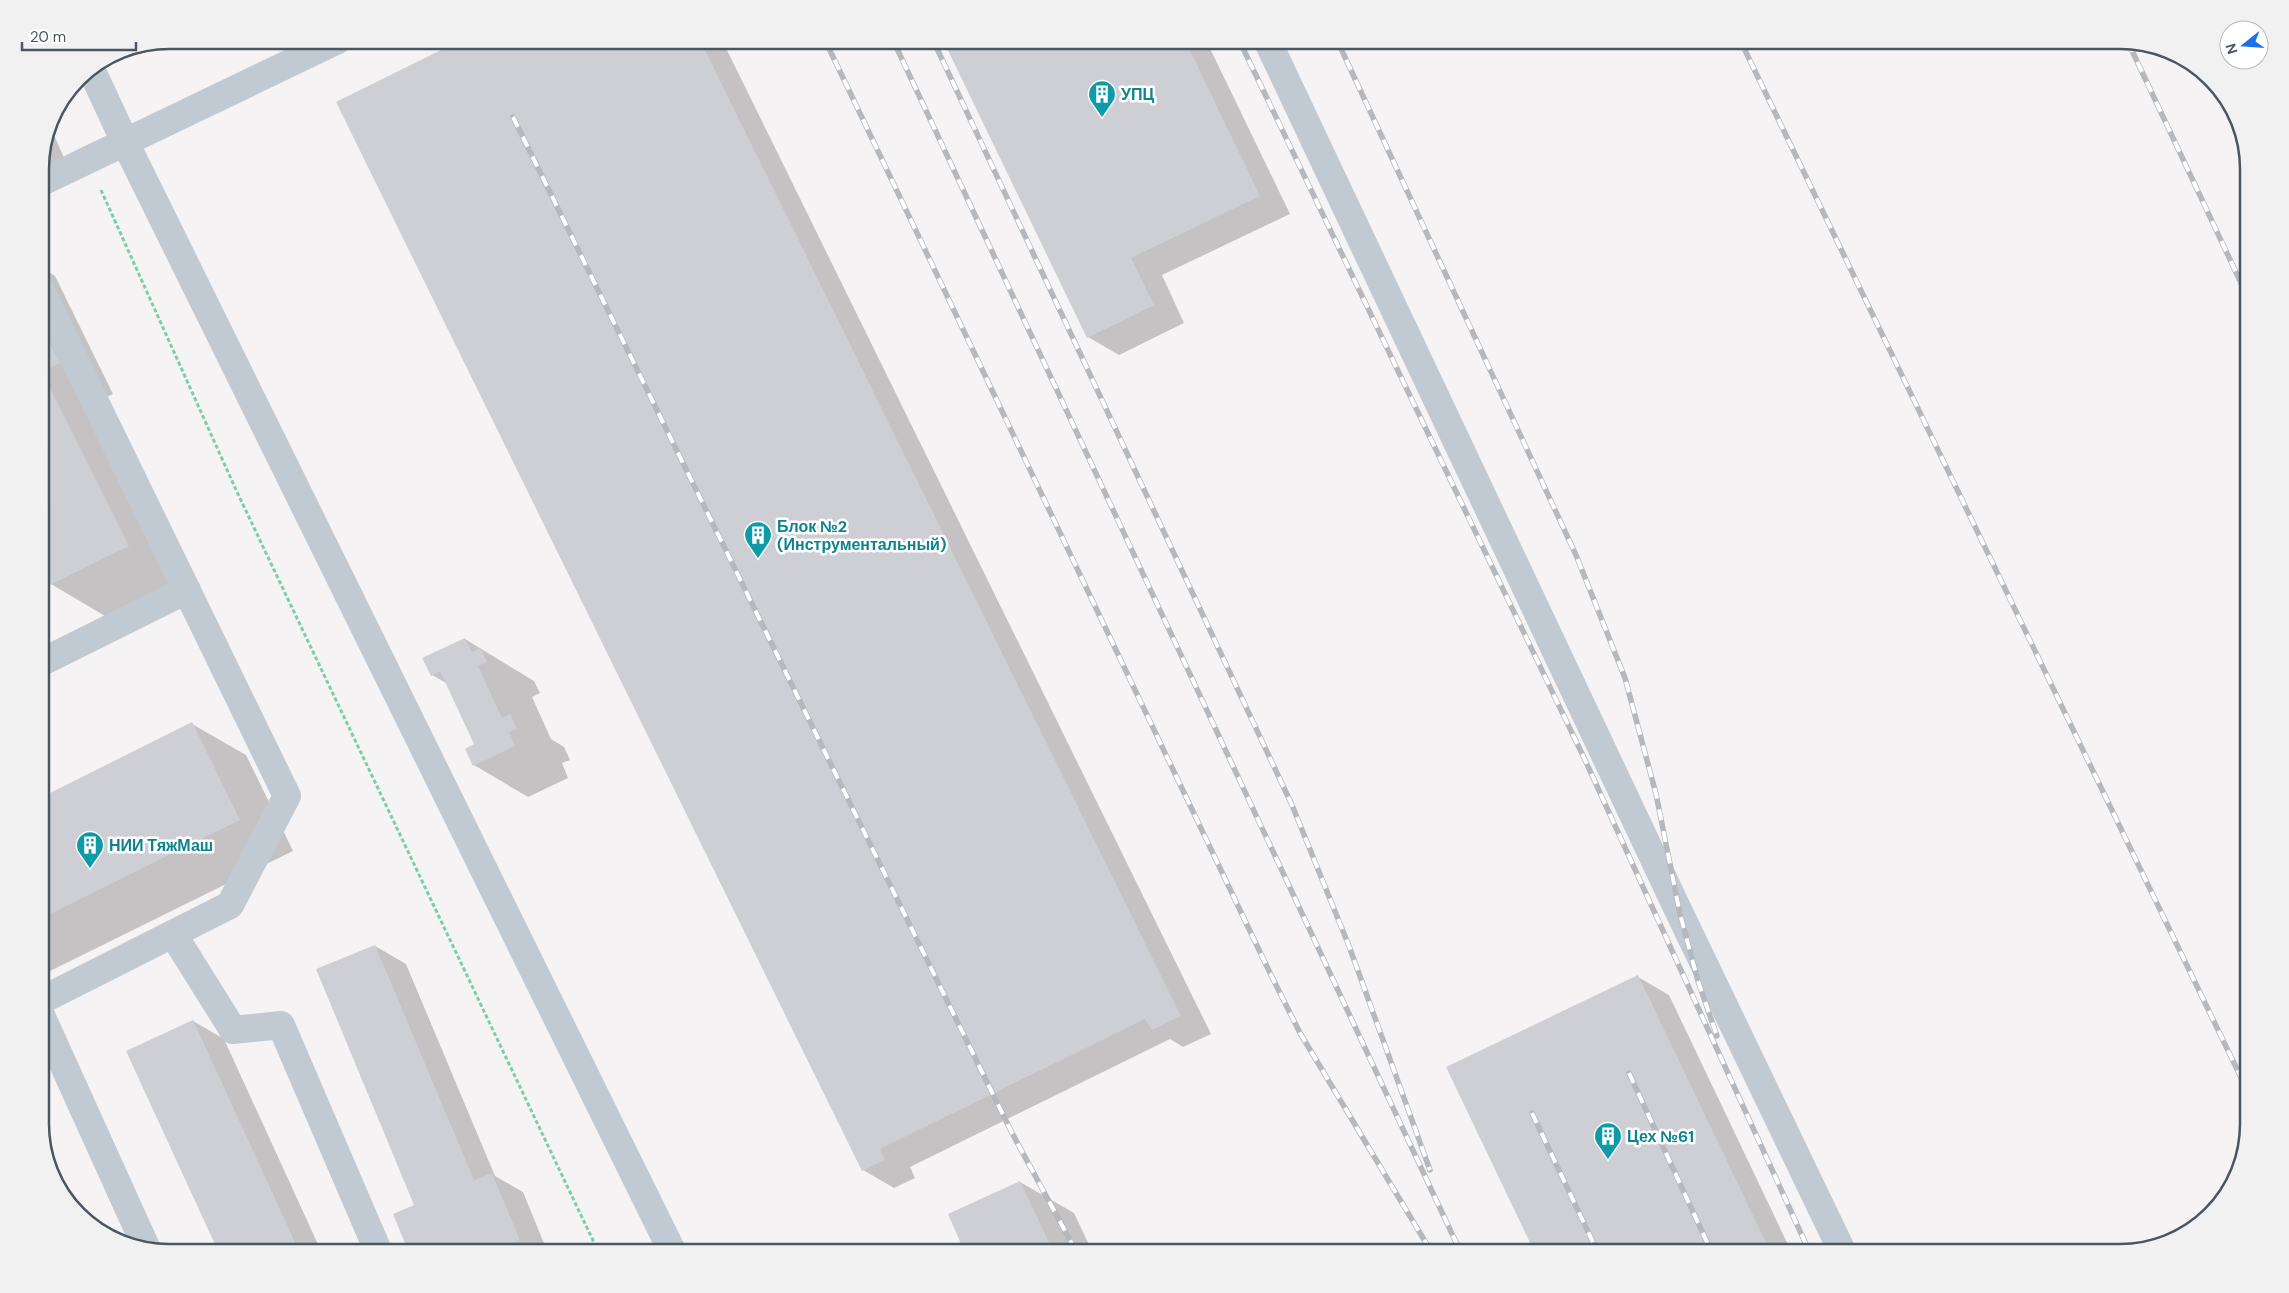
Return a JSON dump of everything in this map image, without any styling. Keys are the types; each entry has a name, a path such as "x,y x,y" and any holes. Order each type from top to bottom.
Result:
{"lane":[{"path":"49,178 319,49"},
{"path":"1271,49 1680,914 1839,1244"},
{"path":"94,75 125,142 669,1244"},
{"path":"49,307 287,796 230,904 49,996"},
{"path":"49,659 187,590"},
{"path":"173,934 233,1030 282,1025 375,1244"},
{"path":"49,1033 143,1241"}],"path":[{"path":"88,160 237,492 595,1244"}],"building":[{"name":"Блок №2 (Инструментальный)","path":"443,49 704,49 1181,1016 1152,1030 1145,1019 880,1149 885,1160 862,1171 336,102"},
{"name":"УПЦ","path":"947,49 1189,49 1260,196 1131,258 1154,305 1087,338"},
{"path":"49,342 60,363 49,368"},
{"path":"49,386 129,546 50,585 49,583"},
{"path":"465,638 472,652 480,648 487,662 478,666 502,718 510,714 517,729 509,732 515,746 473,766 465,749 474,744 440,671 431,676 422,658"},
{"name":"НИИ ТяжМаш","path":"192,722 240,820 49,915 49,794"},
{"path":"375,945 474,1180 492,1173 520,1240 510,1244 405,1244 393,1214 414,1205 316,969"},
{"name":"Цех №61","path":"1638,975 1767,1244 1531,1244 1446,1067"},
{"path":"193,1020 296,1244 215,1244 126,1051"},
{"path":"1020,1181 1050,1244 961,1244 948,1214"}],"railway":[{"path":"829,49 1270,973 1300,1033 1427,1244"},
{"path":"897,49 1457,1244"},
{"path":"937,49 1292,805 1349,946 1430,1170"},
{"path":"1243,49 1586,762 1806,1244"},
{"path":"1341,49 1576,555 1625,678 1656,794 1680,914 1698,981 1717,1036"},
{"path":"1744,49 2240,1075"},
{"path":"2132,50 2240,281"},
{"path":"513,117 1012,1133 1072,1244"},
{"path":"1629,1073 1708,1244"},
{"path":"1532,1113 1594,1244"}],"place":[{"name":"УПЦ","path":"1102,118"},
{"name":"Блок №2 (Инструментальный)","path":"758,559"},
{"name":"НИИ ТяжМаш","path":"90,869"},
{"name":"Цех №61","path":"1608,1160"}]}
